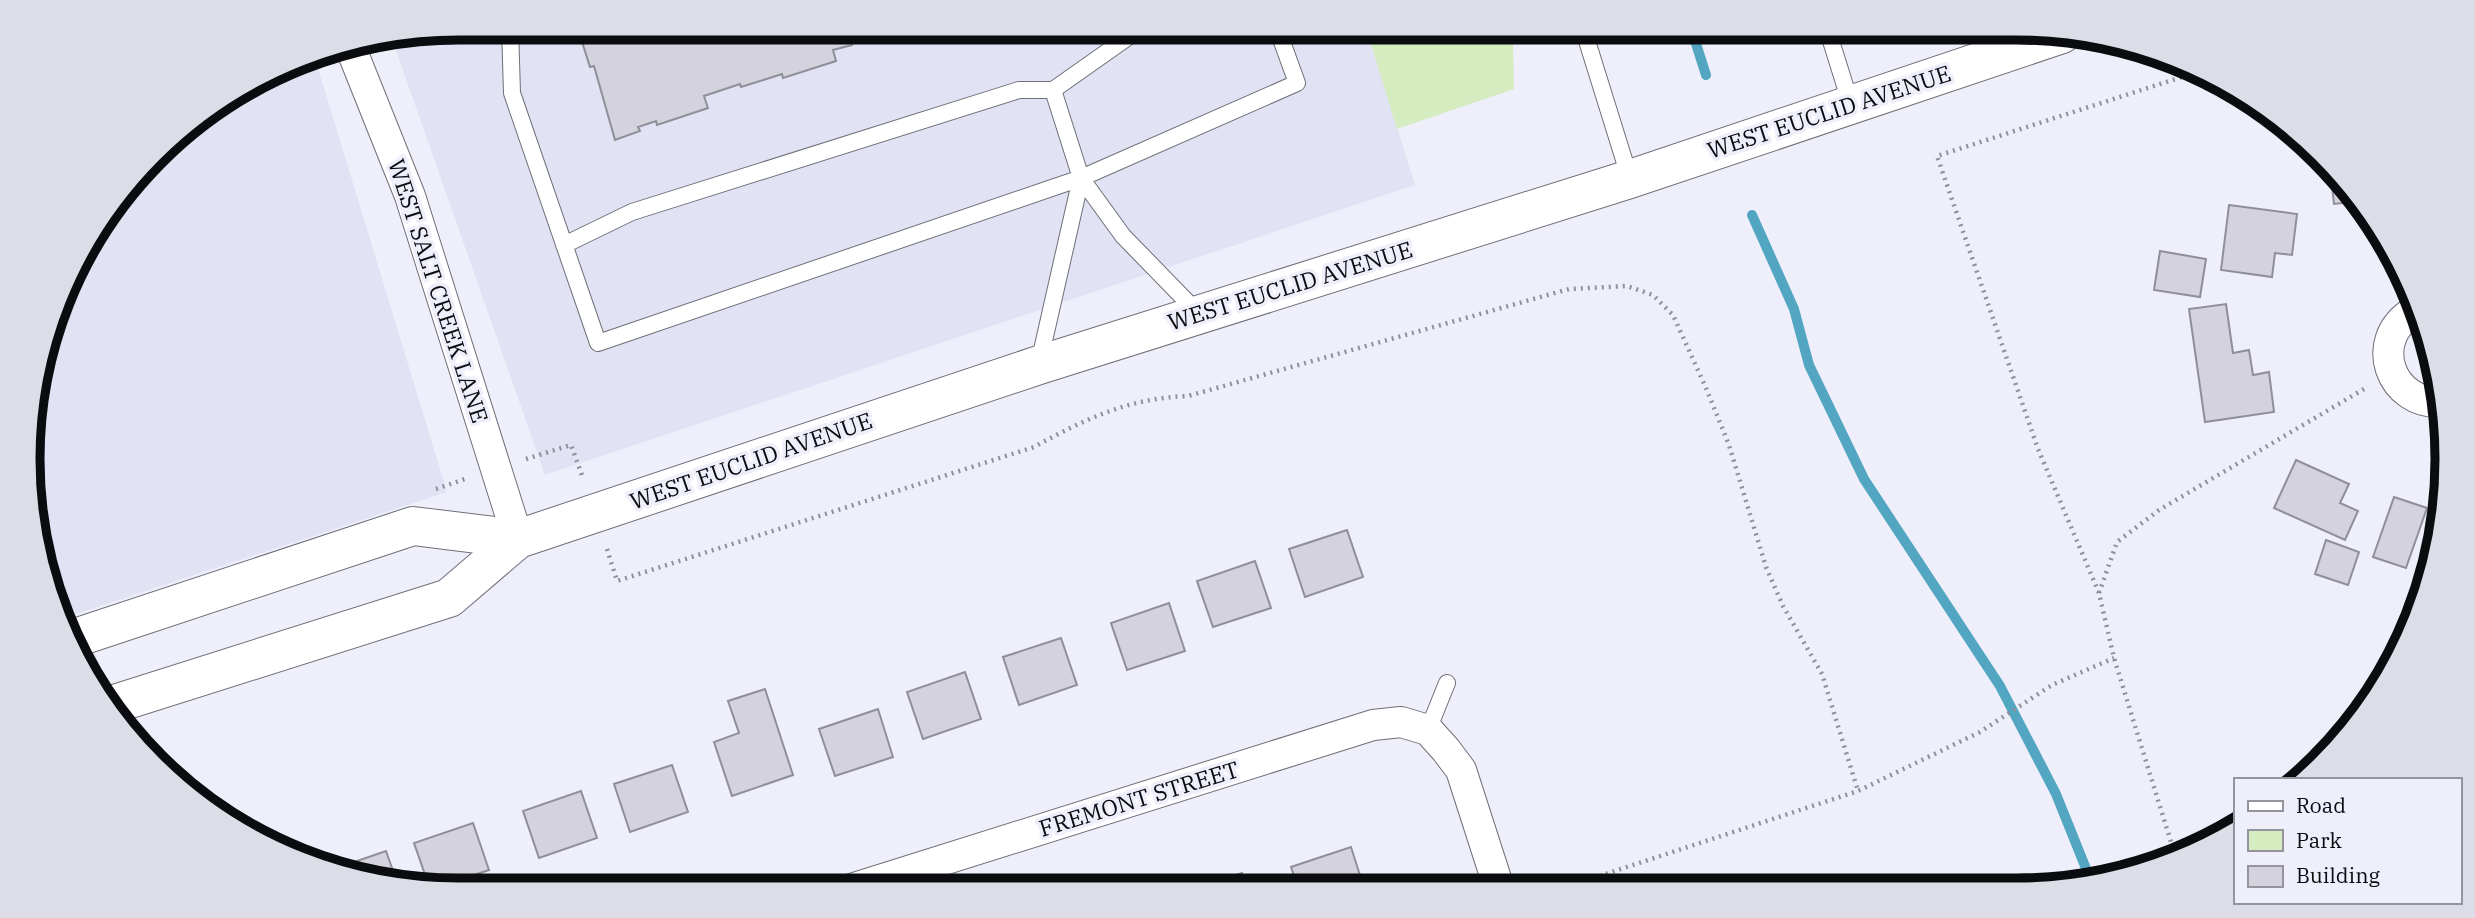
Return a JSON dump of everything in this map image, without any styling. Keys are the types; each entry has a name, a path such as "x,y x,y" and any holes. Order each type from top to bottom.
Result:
{"main road":[{"name":"WEST EUCLID AVENUE","path":"119,703 449,598 518,539 1039,365 1630,179 2042,41"},
{"name":"WEST EUCLID AVENUE","path":"80,636 413,526 518,539"}],"street":[{"name":"WEST SALT CREEK LANE","path":"353,54 410,196 518,539"},
{"path":"2409,315 2394,329 2388,360 2402,389 2416,398 2431,403"},
{"name":"FREMONT STREET","path":"887,878 1373,725 1401,722 1428,730"},
{"path":"1428,730 1461,770 1496,878"}],"lane":[{"path":"510,40 512,93 598,344 1081,178 1297,83 1281,40"},
{"path":"564,245 632,212 1019,90 1053,90 1124,40"},
{"path":"1587,40 1630,179"},
{"path":"1830,40 1851,105"},
{"path":"1053,90 1081,178 1123,236 1199,314"},
{"path":"1039,365 1081,178"},
{"path":"1428,730 1447,682"}],"path":[{"path":"2173,847 2114,659 2099,593 2038,449 1937,156 2185,76"},
{"path":"613,566 617,581 1034,447 1084,419 1157,397 1188,396 1555,292 1628,286 1653,295 1673,315 1706,387 1728,445 1766,566 1783,606 1822,674 1858,791"},
{"path":"2099,593 2117,542 2159,510 2392,373"},
{"path":"1593,878 1858,791 1980,732 2052,685 2114,659"}],"shaded area":[{"path":"459,40 1370,40 1415,185 545,475 394,45"},
{"path":"317,65 447,492 71,616 62,594 44,514 41,432 48,377 62,324 83,274 127,204 183,144 250,96"}],"green space":[{"path":"1370,40 1516,40 1513,46 1514,89 1397,129"}],"building":[{"path":"581,40 851,40 852,45 833,50 836,61 783,78 782,74 704,96 708,108 657,125 656,121 638,127 640,131 615,140 594,66 590,67"},
{"path":"2332,184 2347,203 2334,204"},
{"path":"2229,205 2297,214 2292,255 2275,253 2272,277 2221,270"},
{"path":"2160,251 2206,259 2200,297 2154,290"},
{"path":"2226,304 2233,353 2249,350 2253,375 2269,372 2274,412 2205,422 2189,309"},
{"path":"2296,460 2349,484 2340,503 2358,511 2345,540 2274,508"},
{"path":"2394,497 2427,508 2406,568 2373,557"},
{"path":"1347,530 1363,577 1305,597 1289,549"},
{"path":"2326,540 2359,552 2348,585 2315,574"},
{"path":"1255,561 1271,608 1213,627 1197,581"},
{"path":"1169,603 1185,651 1127,670 1111,623"},
{"path":"1061,638 1077,685 1019,705 1003,657"},
{"path":"965,672 981,719 923,739 907,692"},
{"path":"765,689 793,775 732,796 714,742 739,733 728,701"},
{"path":"878,709 893,757 835,776 819,729"},
{"path":"672,765 688,812 630,832 614,784"},
{"path":"581,791 597,838 539,858 523,811"},
{"path":"473,823 489,870 465,878 426,876 414,843"},
{"path":"1351,847 1361,878 1295,878 1291,867"},
{"path":"386,851 394,872 377,870 351,863"},
{"path":"1242,873 1244,878 1226,878"}],"waterway":[{"path":"1695,40 1706,75"},
{"path":"1752,215 1794,309 1809,365 1864,479 2000,686 2056,794 2087,872"}]}
